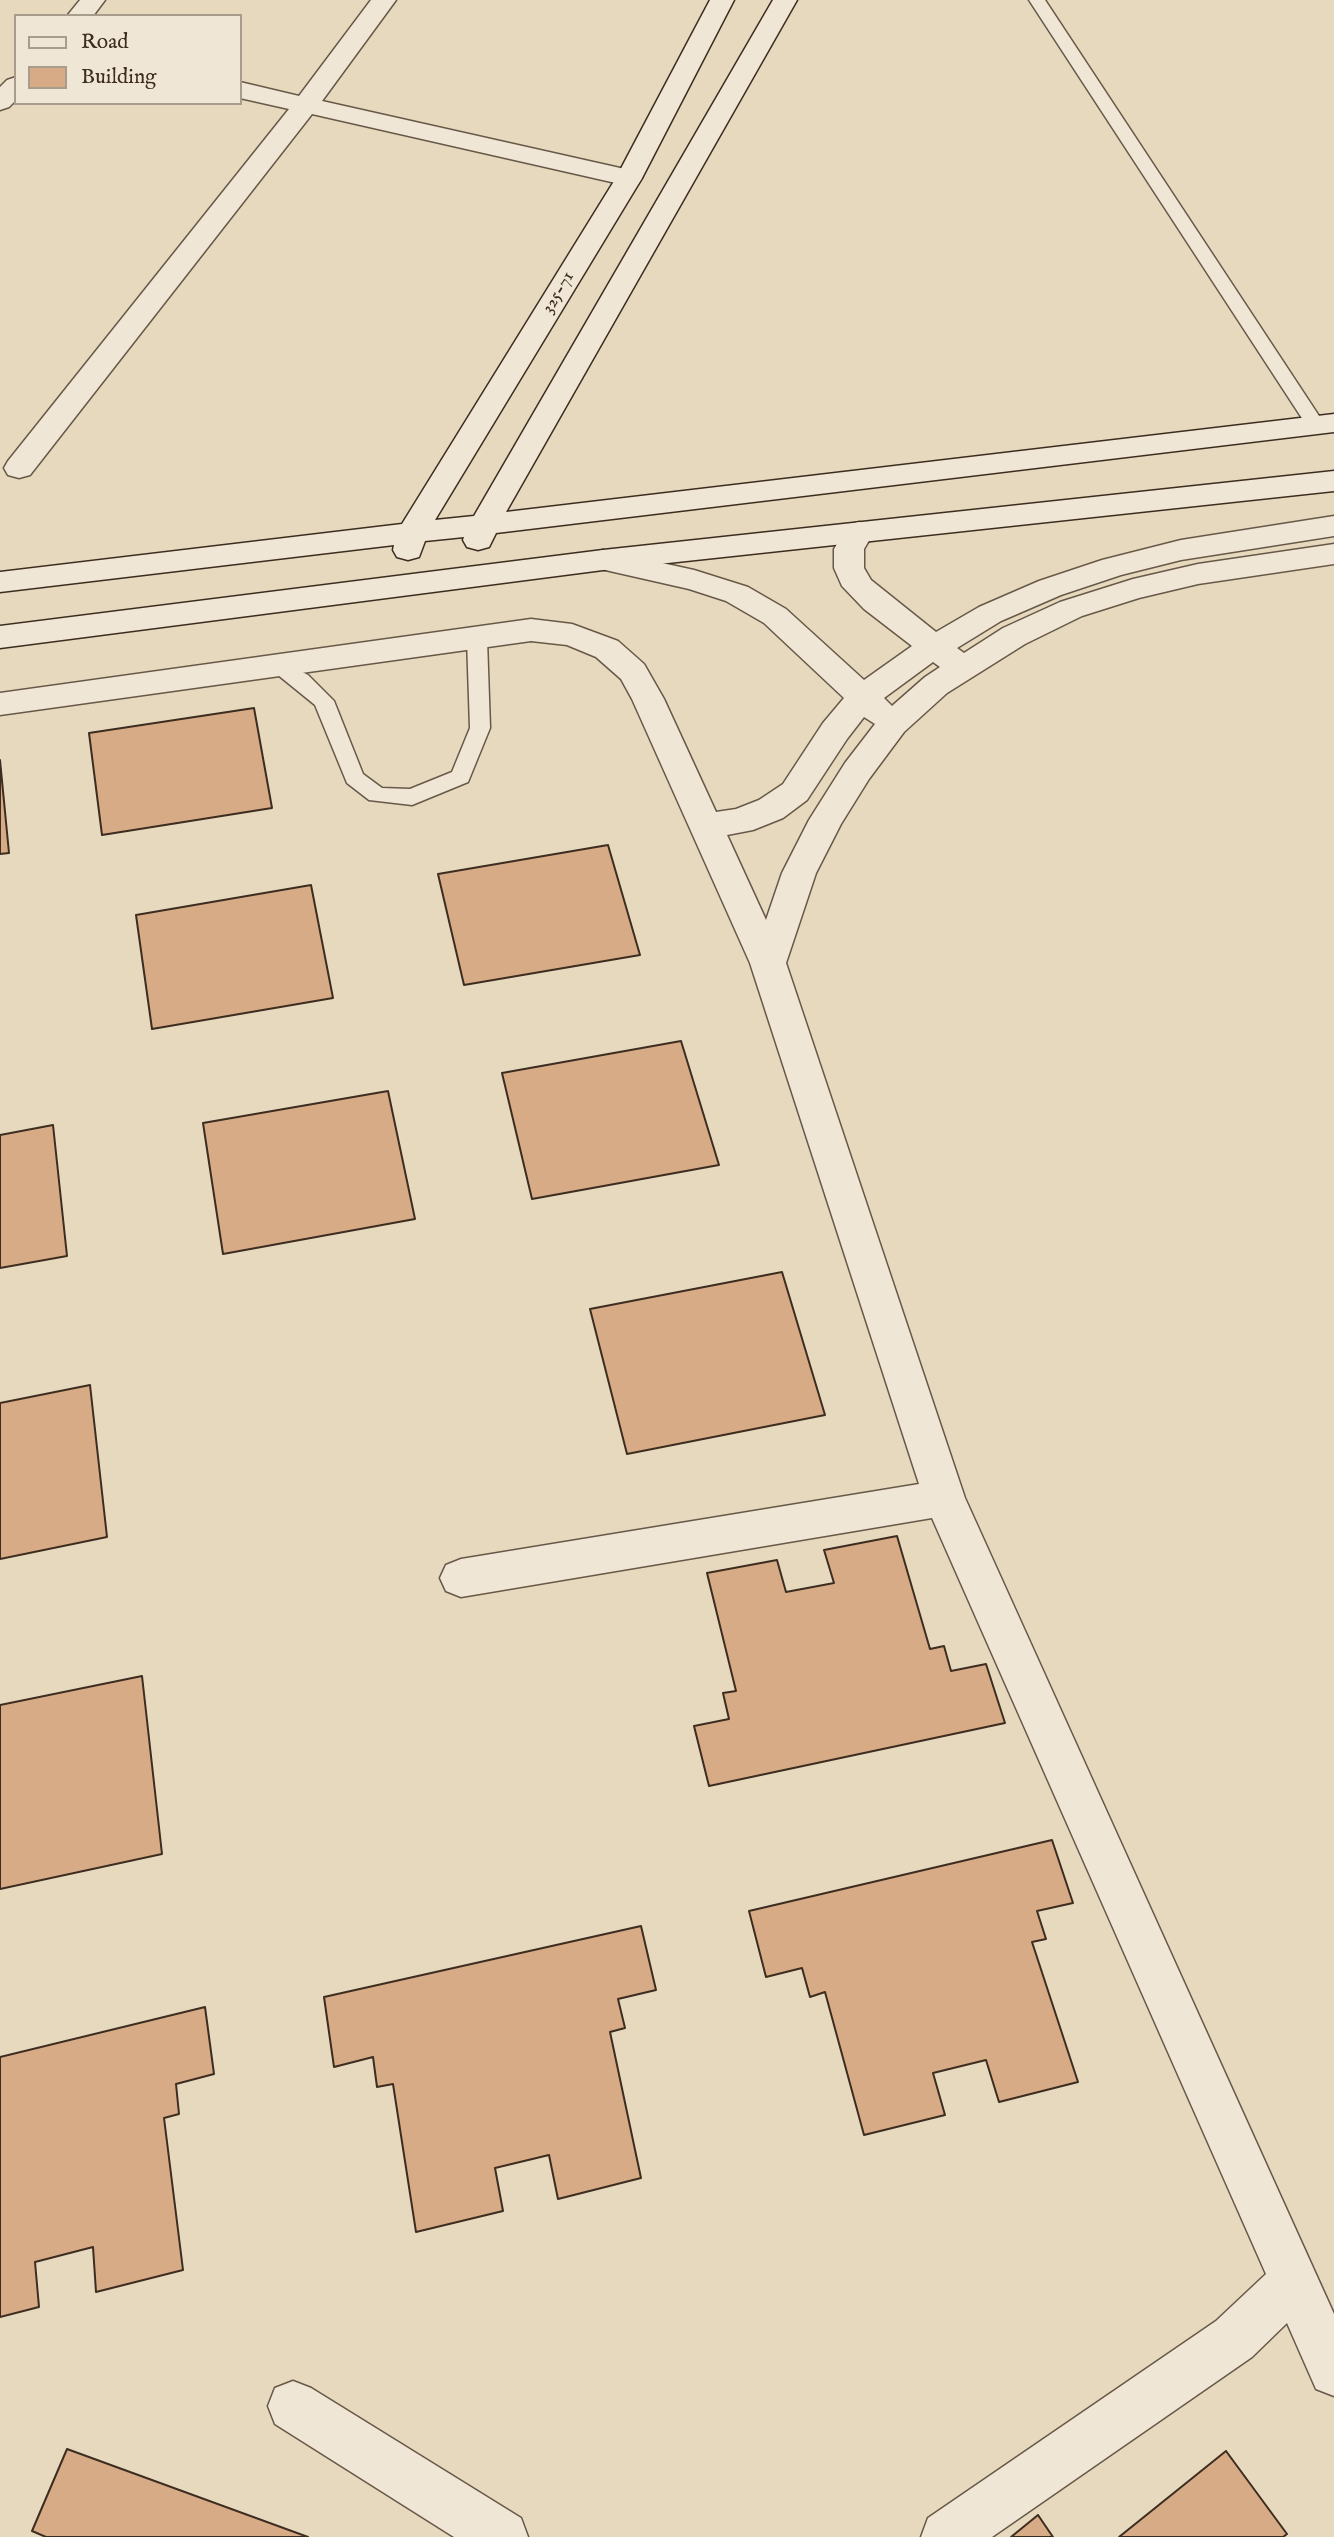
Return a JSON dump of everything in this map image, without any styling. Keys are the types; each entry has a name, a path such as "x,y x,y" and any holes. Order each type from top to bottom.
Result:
{"street":[{"path":"81,14 93,0"},
{"path":"19,468 307,103 384,0"},
{"name":"325-71","path":"399,587 412,533 629,178 722,0"},
{"path":"464,578 484,524 785,0"},
{"path":"0,102 14,87"},
{"path":"242,90 629,178"},
{"path":"0,582 1325,424"},
{"path":"0,637 603,561 1334,481"},
{"path":"768,963 800,873 826,820 857,771 892,724 936,685 1014,636 1071,609 1133,589 1189,562 1334,526"},
{"path":"859,532 849,549 849,568 858,586 962,668"},
{"path":"706,826 771,810 795,792 835,731 863,697 884,679 990,614 1050,588 1113,567 1334,554"},
{"path":"603,561 694,579 737,594 775,616 892,724"},
{"path":"0,704 531,630 572,635 607,649 633,672 648,699 768,963 944,1498 1334,2371"},
{"path":"461,1578 944,1498"},
{"path":"947,2537 1234,2339 1293,2282"},
{"path":"293,2406 502,2537"}],"lane":[{"path":"1037,0 1325,424"},
{"path":"276,666 300,680 324,701 354,778 377,795 412,797 461,776 480,728 477,639"}],"building":[{"path":"254,708 272,808 102,835 89,733"},
{"path":"0,760 9,853 0,854"},
{"path":"608,845 640,955 464,985 438,874"},
{"path":"311,885 333,998 152,1029 136,915"},
{"path":"681,1041 719,1165 532,1199 502,1073"},
{"path":"388,1091 415,1219 223,1254 203,1123"},
{"path":"53,1125 67,1256 0,1268 0,1135"},
{"path":"782,1272 825,1415 627,1454 590,1309"},
{"path":"90,1385 107,1537 0,1559 0,1403"},
{"path":"897,1536 930,1649 944,1646 951,1671 986,1664 1005,1723 709,1786 694,1726 729,1719 723,1693 736,1691 707,1573 777,1560 786,1592 834,1583 824,1550"},
{"path":"142,1676 162,1854 0,1889 0,1705"},
{"path":"1052,1840 1073,1903 1037,1911 1046,1939 1032,1942 1078,2082 999,2102 986,2060 933,2073 945,2115 864,2135 825,1992 810,1997 802,1968 766,1977 749,1911"},
{"path":"641,1926 656,1990 618,1999 625,2028 610,2032 641,2178 558,2199 549,2155 495,2168 503,2211 416,2232 393,2084 377,2087 373,2057 334,2067 324,1997"},
{"path":"205,2007 214,2074 176,2084 179,2114 164,2118 183,2270 96,2292 93,2247 35,2262 39,2307 0,2317 0,2057"},
{"path":"67,2449 308,2537 46,2537 32,2531"},
{"path":"1226,2451 1287,2534 1283,2537 1119,2537"},
{"path":"1038,2515 1053,2537 1011,2537"}]}
